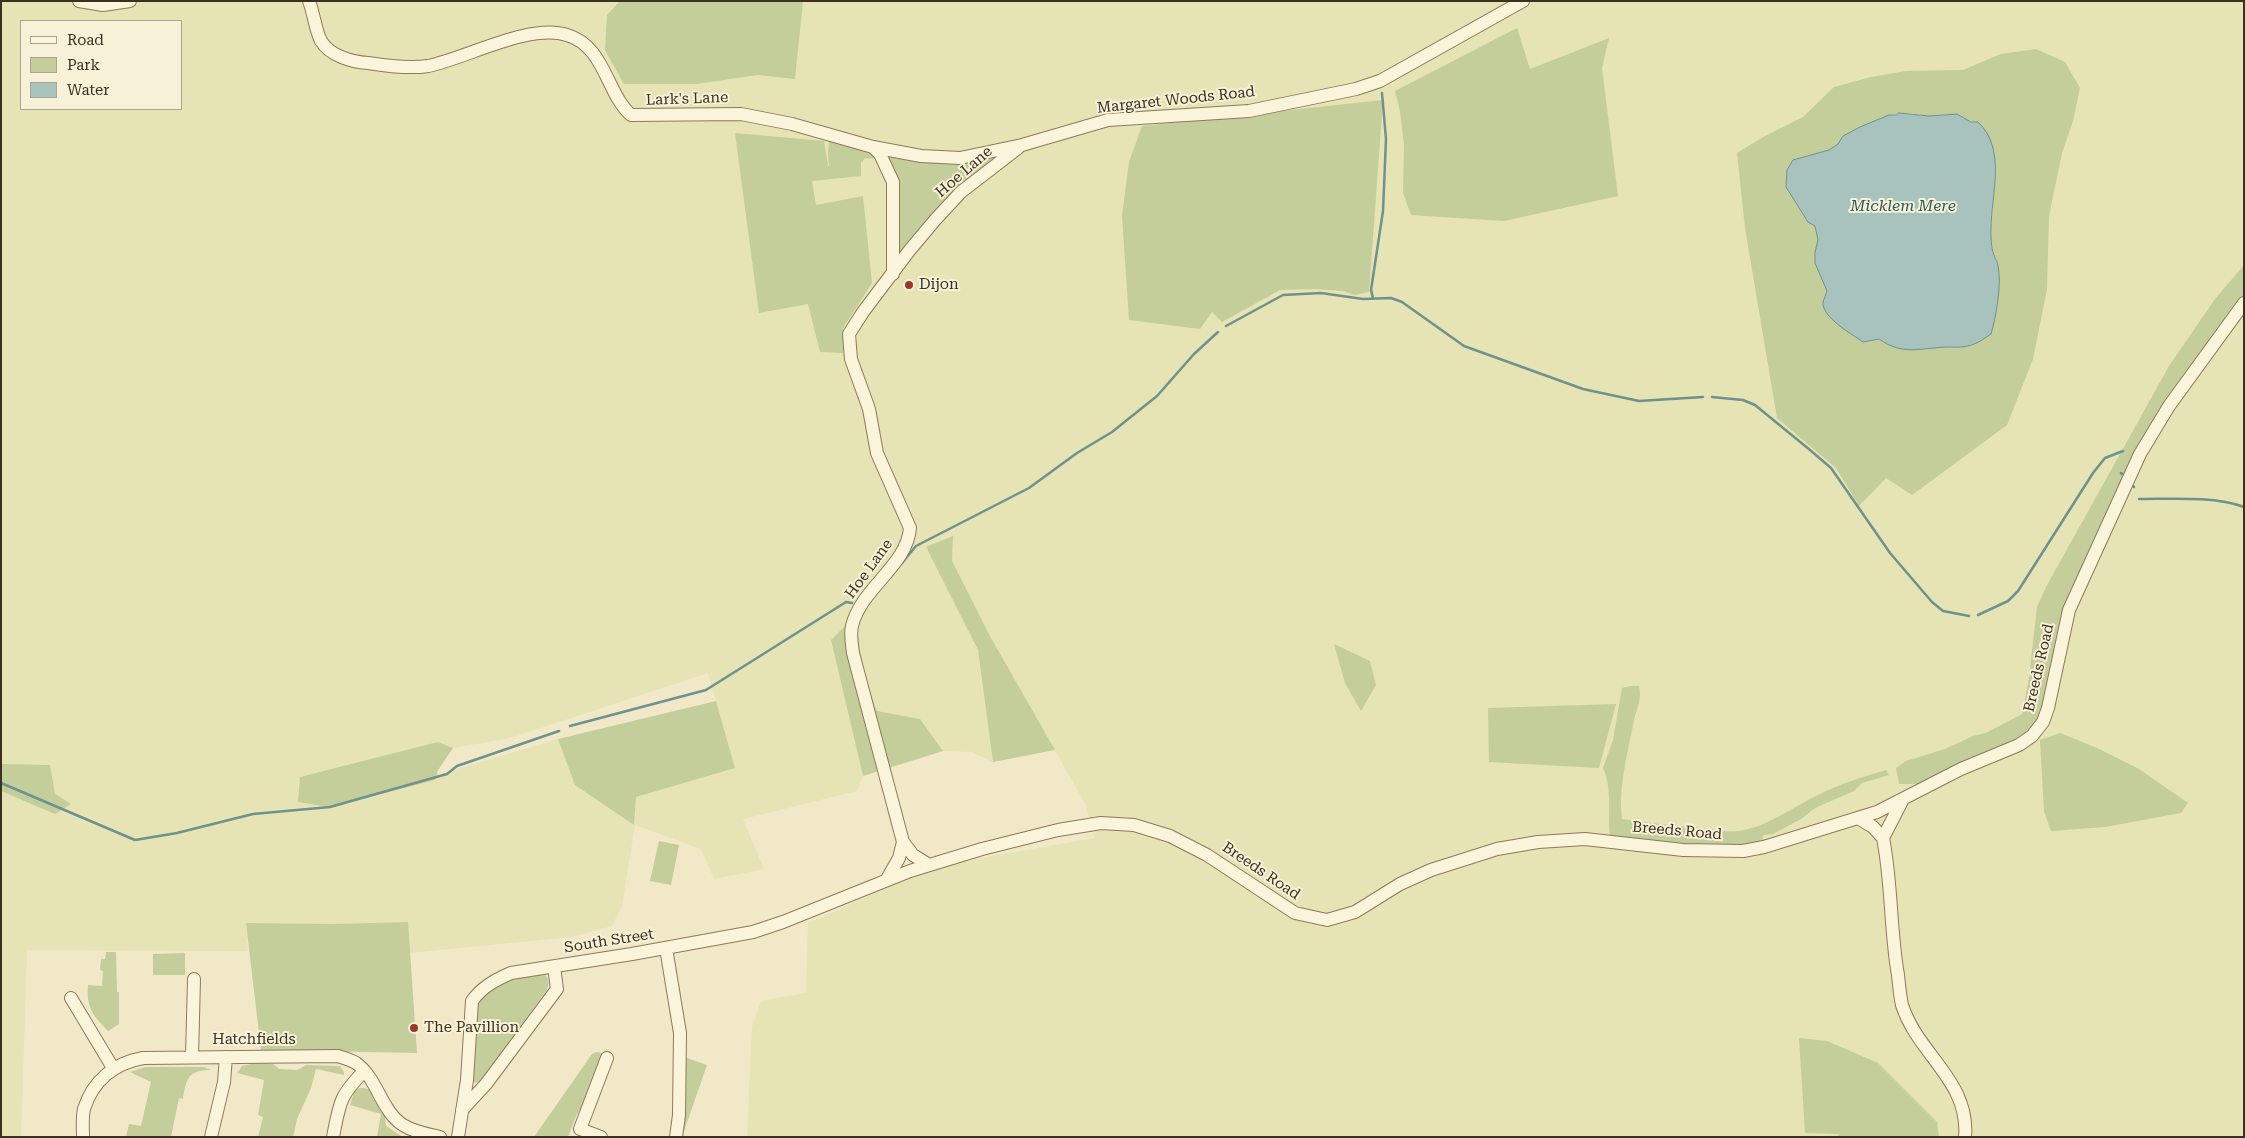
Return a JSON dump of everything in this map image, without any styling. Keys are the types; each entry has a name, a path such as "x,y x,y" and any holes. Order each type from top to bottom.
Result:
{"street":[{"path":"79,1 103,5 130,1"},
{"name":"Lark's Lane","path":"309,1 322,42 330,50 349,60 384,65 420,67 472,53 517,37 552,32 566,34 577,39 592,53 603,68 623,108 631,115 741,114 778,120 873,147 921,156 960,158 1022,145"},
{"name":"Margaret Woods Road","path":"1022,145 1108,120 1249,111 1356,89 1380,81 1524,1"},
{"name":"Hoe Lane","path":"929,865 913,855 903,842 853,653 852,628 859,606 904,550 910,539 910,528 908,519 877,453 869,409 850,359 849,334 855,323 909,251 961,192 1022,145"},
{"path":"873,147 880,154 893,182 893,274"},
{"name":"Breeds Road","path":"887,879 982,849 1080,826 1101,823 1134,825 1170,836 1207,855 1295,914 1327,920 1355,912 1400,884 1431,870 1497,849 1538,842 1585,838 1683,850 1743,851 1764,847 1877,812 1902,801 1960,769 2019,745 2032,736 2043,722 2048,708 2069,610 2120,494 2140,454 2169,406 2244,303"},
{"path":"1902,801 1883,838 1895,960 1902,1006 1922,1046 1952,1082 1961,1100 1966,1121 1965,1137"},
{"path":"1858,818 1873,827 1883,838"},
{"path":"887,879 899,858 903,842"},
{"name":"South Street","path":"458,1137 472,1001 478,993 496,979 511,973 752,932 783,922 887,879"},
{"path":"666,948 680,1032 679,1115 676,1137"},
{"path":"462,1110 486,1084 556,989 554,967"},
{"path":"192,1057 194,978"},
{"path":"71,998 113,1068"},
{"name":"Hatchfields","path":"83,1137 84,1110 95,1087 113,1068 127,1061 143,1058 338,1056 356,1063 373,1080 392,1115 402,1124 415,1131 440,1137"},
{"path":"211,1137 224,1082 226,1057"},
{"path":"601,1137 580,1129 607,1058"},
{"path":"333,1137 340,1101 347,1089 364,1071"}],"shaded area":[{"path":"1,1 2244,1 2244,1137 747,1137 752,1027 761,1001 806,993 808,923 935,866 1095,838 1085,803 990,636 952,561 953,537 926,547 978,650 993,762 972,752 943,751 920,719 877,711 862,670 856,616 831,640 863,776 857,791 743,819 764,869 714,879 701,849 635,825 622,905 612,926 571,937 409,953 408,922 333,924 246,923 248,951 27,950 21,1137 1,1137","holes":["708,673 735,768 636,797 634,824 575,785 558,739 330,807 438,742 453,748 510,738"]}],"green space":[{"path":"620,1 803,1 795,79 758,75 696,84 624,84 605,50 607,15"},
{"path":"1517,28 1530,69 1609,38 1602,68 1618,196 1504,221 1411,215 1403,193 1404,145 1400,111 1395,91"},
{"path":"2036,49 2065,62 2080,88 2073,121 2062,153 2049,216 2047,289 2033,359 2007,425 1912,495 1886,478 1859,506 1836,468 1777,418 1745,228 1737,153 1765,136 1803,117 1834,87 1871,77 1906,71 1963,70 2001,54","holes":["1909,113 1929,116 1949,114 1980,124 1990,141 1996,171 1991,228 1992,246 1998,266 1998,287 1991,334 1976,343 1960,347 1904,349 1887,344 1879,339 1863,341 1834,322 1824,307 1823,302 1827,291 1825,282 1821,278 1815,252 1818,240 1815,226 1786,187 1793,160 1829,150 1838,144 1843,136 1889,115"]},
{"path":"1383,100 1369,292 1355,295 1343,291 1314,289 1280,290 1222,322 1212,312 1200,329 1129,320 1122,216 1129,162 1142,126"},
{"path":"735,133 824,141 828,166 829,140 872,152 878,159 865,158 861,163 861,176 812,181 816,205 863,196 872,283 843,328 843,353 820,352 808,304 759,313"},
{"path":"890,155 998,155 999,159 899,255 886,160"},
{"path":"2244,265 2244,300 2205,351 2090,556 2047,703 2031,734 1919,784 1899,784 1896,768 1906,761 1945,749 1973,736 1986,733 2022,714 2029,678 2037,607 2046,587 2169,366 2215,299"},
{"path":"953,536 952,561 990,636 1055,750 993,762 978,650 926,547"},
{"path":"856,615 862,670 877,711 920,719 943,751 863,776 831,640"},
{"path":"1334,644 1370,661 1376,685 1361,711 1345,683"},
{"path":"1639,686 1640,695 1624,770 1621,795 1622,819 1722,831 1739,831 1770,821 1843,784 1886,770 1889,775 1862,783 1854,791 1815,808 1801,819 1773,834 1764,835 1762,839 1772,840 1767,844 1689,848 1677,843 1610,836 1609,793 1603,768 1613,740 1622,688"},
{"path":"716,701 735,768 636,797 634,825 575,785 558,739"},
{"path":"1616,704 1599,768 1489,762 1488,708"},
{"path":"2060,733 2097,748 2139,769 2188,803 2181,813 2105,827 2051,831 2044,811 2040,740"},
{"path":"438,742 453,748 438,770 435,780 330,807 298,802 300,777"},
{"path":"1,764 50,765 55,794 71,804 55,814 1,791"},
{"path":"659,841 679,845 671,885 650,881"},
{"path":"408,922 417,1053 261,1050 246,923 333,924"},
{"path":"106,952 116,952 117,992 119,992 119,1024 108,1031 98,1021 89,1005 88,999 88,985 102,986 103,971 100,970 101,959 105,959"},
{"path":"185,953 185,975 153,975 153,954"},
{"path":"543,972 548,980 547,990 480,1081 474,1083 468,1077 474,1007 494,983"},
{"path":"1799,1038 1827,1041 1878,1063 1937,1122 1939,1137 1839,1137 1838,1134 1805,1133"},
{"path":"596,1052 606,1054 568,1137 534,1137 592,1054"},
{"path":"684,1057 707,1065 683,1134 680,1133"},
{"path":"256,1063 273,1064 279,1069 297,1070 306,1065 340,1066 344,1075 316,1069 311,1088 297,1119 293,1137 258,1137 263,1117 258,1115 264,1080 237,1073 242,1066"},
{"path":"145,1067 204,1067 211,1070 197,1072 187,1081 183,1099 179,1098 171,1137 126,1137 129,1124 141,1126 151,1082 130,1072"},
{"path":"355,1089 369,1089 385,1117 386,1126 403,1137 377,1137 381,1114 350,1105"}],"water":[{"name":"Micklem Mere","path":"1899,113 1929,116 1957,114 1971,122 1978,122 1987,133 1992,145 1995,159 1995,187 1991,239 1994,256 1998,263 1998,300 1991,334 1971,345 1912,350 1896,348 1879,339 1863,342 1832,320 1824,308 1823,302 1827,291 1815,263 1818,240 1815,226 1808,222 1786,187 1787,170 1793,160 1829,150 1838,144 1843,136 1860,127"}],"waterway":[{"path":"1373,298 1371,290 1383,211 1386,139 1382,93"},
{"path":"1226,326 1283,295 1321,293 1363,299 1391,298 1402,302 1464,346 1583,389 1639,401 1703,397"},
{"path":"902,563 916,546 1029,488 1077,453 1112,432 1157,396 1194,354 1218,332"},
{"path":"1712,397 1743,400 1755,405 1810,450 1831,468 1890,553 1932,602 1943,611 1969,616"},
{"path":"1978,615 2008,601 2018,591 2093,473 2105,458 2123,451"},
{"path":"2139,499 2220,501 2244,507"},
{"path":"570,726 706,690 846,602 852,603"},
{"path":"1,783 135,840 177,833 253,814 330,807 447,774 457,766 559,731"}],"place":[{"name":"Dijon","path":"909,285"},
{"name":"The Pavillion","path":"414,1028"}]}
